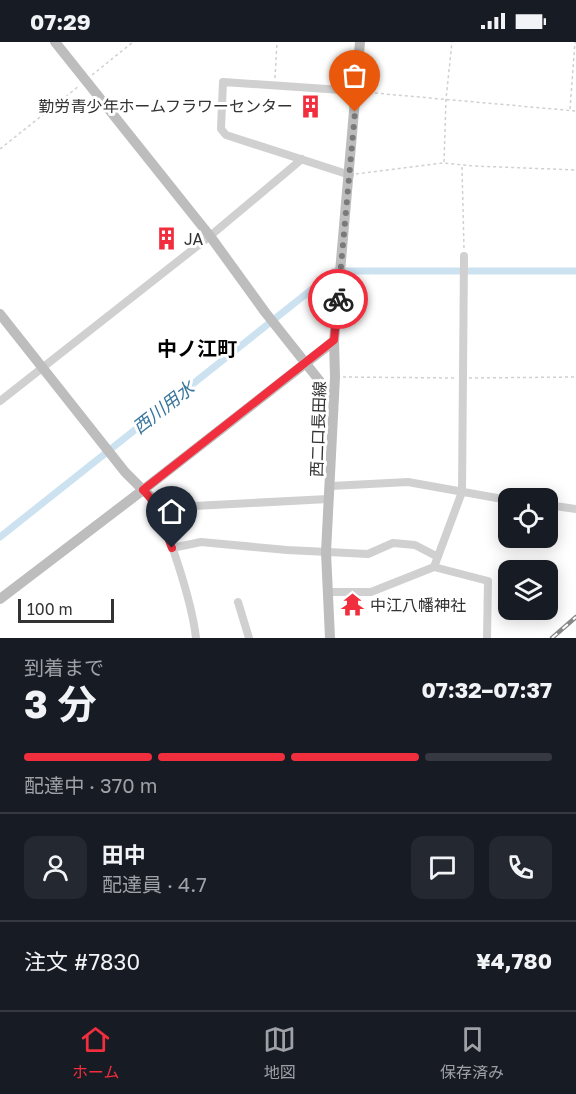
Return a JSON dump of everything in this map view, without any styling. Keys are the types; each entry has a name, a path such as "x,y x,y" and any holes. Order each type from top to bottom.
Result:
{"street":[{"path":"55,42 210,236 265,312 334,399"},
{"name":"西二口長田線","path":"330,638 326,552 328,499 331,486 334,340 360,42"},
{"path":"350,175 226,135 221,129 223,81 356,91"},
{"path":"0,401 210,236 302,159"},
{"path":"434,567 462,492 464,256"},
{"path":"0,314 156,508 172,548 188,601 196,638"},
{"path":"0,599 146,493 334,340"},
{"path":"331,486 408,482 498,498"},
{"path":"156,508 328,499"},
{"path":"558,506 576,509"},
{"path":"172,548 201,542 368,554 393,543 415,545 438,557"},
{"path":"328,592 371,592 434,567 488,581 488,638"},
{"path":"238,602 249,638"}],"path":[{"path":"0,149 133,42"},
{"path":"274,84 278,42"},
{"path":"443,163 452,42"},
{"path":"570,110 575,42"},
{"path":"356,91 576,111"},
{"path":"350,175 443,163 576,170"},
{"path":"462,165 464,256"},
{"path":"335,377 576,377"}],"waterway":[{"name":"西川用水","path":"0,537 335,271 576,271"}],"railway":[{"path":"552,638 576,617"}],"way so far":[{"path":"338,299 355,112"}],"place":[{"name":"勤労青少年ホームフラワーセンター","path":"311,106"},
{"name":"JA","path":"166,239"},
{"name":"中江八幡神社","path":"352,605"}],"district":[{"name":"中ノ江町","path":"197,348"}],"route":[{"path":"172,548 156,508 149,495 143,490 334,340 338,299"}]}
